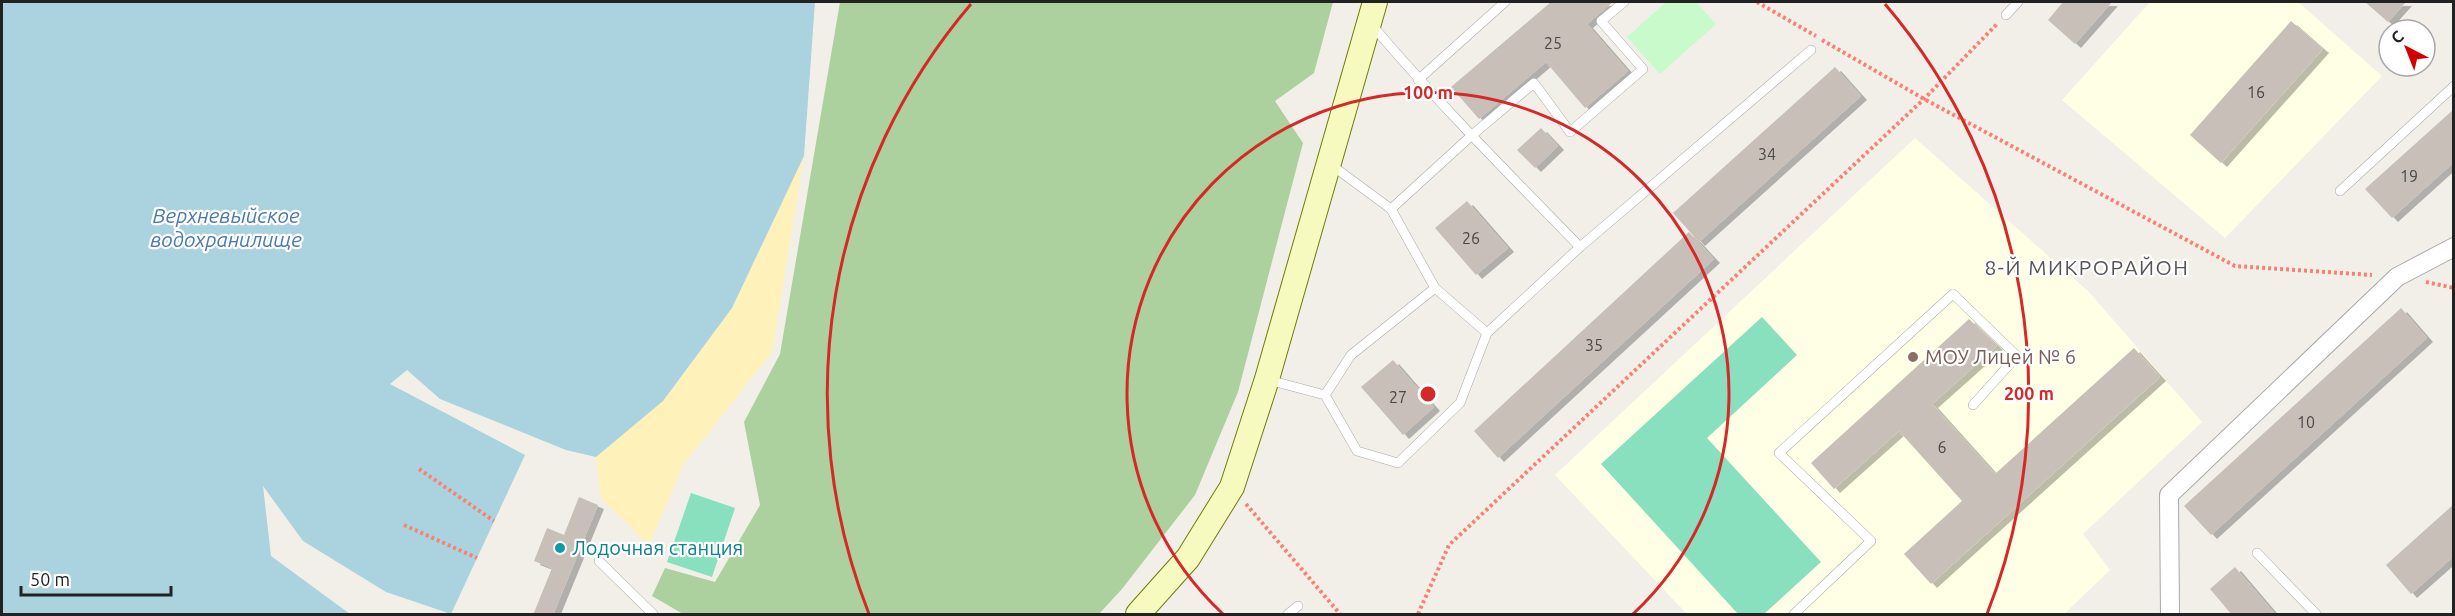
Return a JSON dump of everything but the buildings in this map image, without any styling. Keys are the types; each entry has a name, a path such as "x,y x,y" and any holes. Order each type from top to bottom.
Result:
{"street":[{"path":"1138,615 1188,558 1232,487 1267,380 1372,11"},
{"path":"2170,615 2169,495 2397,277 2454,247"}],"lane":[{"path":"1418,80 1505,2"},
{"path":"1391,209 1471,136 1534,83 1570,132 1643,69 1601,21 1624,2"},
{"path":"2006,15 2018,2"},
{"path":"1372,11 1418,80 1580,247"},
{"path":"1267,380 1325,395 1357,451 1398,463 1460,403 1487,333 1580,247 1811,50"},
{"path":"2340,191 2454,86"},
{"path":"1330,164 1391,209 1435,288 1487,333"},
{"path":"1325,395 1351,355 1435,288"},
{"path":"1794,615 1871,540 1779,453 1953,294 2017,356 1973,405"},
{"path":"2257,553 2316,615"},
{"path":"599,561 653,615"},
{"path":"1288,615 1298,606"}],"path":[{"path":"1757,2 1924,99 2235,266 2397,277 2454,288"},
{"path":"1418,615 1449,544 1924,99 2006,15"},
{"path":"419,469 494,521"},
{"path":"1232,487 1340,615"},
{"path":"404,525 477,558"}],"shaded area":[{"path":"2150,2 2298,2 2377,72 2377,78 2380,78 2225,238 2062,100"},
{"name":"МОУ Лицей № 6","path":"1915,138 2089,292 2202,422 2083,534 2110,570 2064,614 1687,614 1555,475"}],"green space":[{"path":"840,2 1333,2 1314,73 1275,101 1303,143 1238,392 1195,495 1122,589 1099,614 683,614 652,596 665,568 715,582 760,505 744,422 780,354"},
{"path":"1666,2 1696,2 1716,24 1660,74 1627,37"},
{"path":"1762,317 1797,355 1707,438 1821,562 1764,614 1738,614 1601,464"},
{"path":"691,493 735,508 712,577 667,562"}],"sand":[{"path":"804,156 772,352 683,465 649,545 601,499 596,457 663,401 732,308"}],"water":[{"name":"Верхневыйское водохранилище","path":"2,2 815,2 804,156 732,308 663,401 596,457 566,450 440,399 407,370 390,384 525,455 451,614 386,592 303,541 263,486 271,556 350,614 2,614"}],"place":[{"name":"МОУ Лицей № 6","path":"1913,357"},
{"name":"Лодочная станция","path":"560,548"}],"district":[{"name":"8-Й МИКРОРАЙОН","path":"2087,268"}]}
